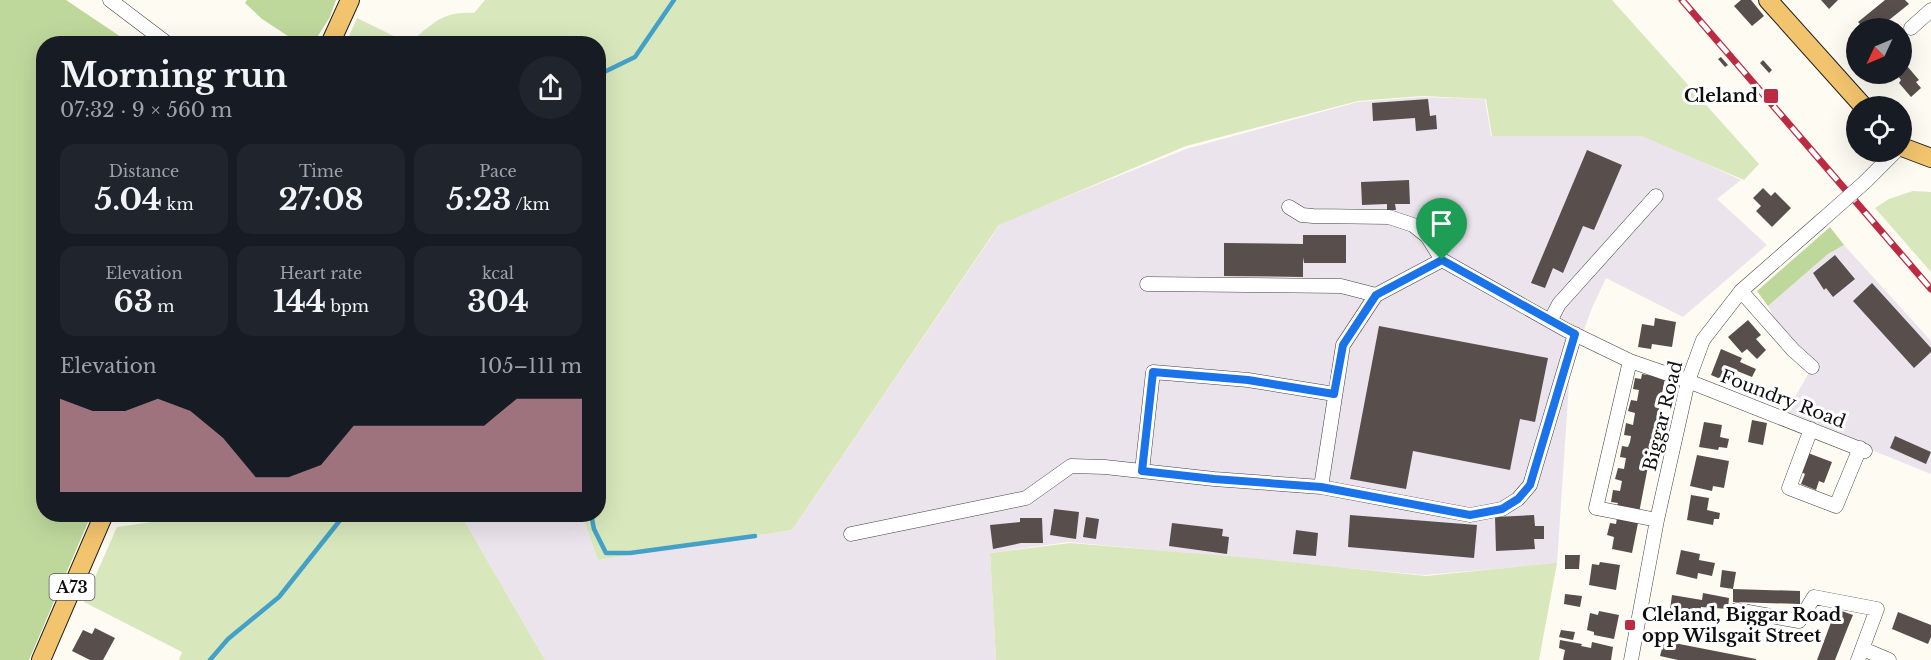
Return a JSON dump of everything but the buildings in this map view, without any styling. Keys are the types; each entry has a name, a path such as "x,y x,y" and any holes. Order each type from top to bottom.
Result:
{"main road":[{"path":"334,36 350,0"},
{"path":"1768,0 1854,96"},
{"path":"1912,151 1931,158"},
{"name":"A73","path":"41,660 101,522"}],"street":[{"path":"110,0 157,36"},
{"path":"1912,27 1931,10"},
{"name":"Biggar Road","path":"1631,660 1657,519 1688,381 1703,340 1741,291 1885,162"},
{"path":"1550,321 1559,304 1656,196"},
{"path":"1289,207 1302,215 1389,217 1413,225 1427,236 1442,260 1376,295 1343,345 1321,487"},
{"name":"Foundry Road","path":"1442,260 1550,321 1630,361 1688,381 1811,429 1862,449 1836,506 1788,488 1811,429"},
{"path":"1147,284 1341,286 1376,295"},
{"path":"1741,291 1793,350 1812,367"},
{"path":"851,534 1026,498 1071,466 1321,487 1470,515 1502,509 1518,499 1530,485 1575,334"},
{"path":"1630,361 1596,508 1657,519"},
{"path":"1142,471 1153,372 1248,380 1334,394"},
{"path":"1737,610 1799,621 1814,597 1877,609 1860,655 1889,660"}],"shaded area":[{"path":"1421,97 1485,99 1491,136 1642,134 1741,180 1717,199 1767,245 1683,317 1606,278 1592,308 1570,368 1557,564 1424,575 1068,542 990,553 996,660 545,660 465,522 584,522 598,560 792,530 1001,223 1186,149 1358,102"},
{"path":"1844,245 1931,341 1931,474 1785,415 1812,367 1792,337 1776,322 1768,306 1828,254"}],"green space":[{"path":"0,0 66,0 120,36 36,36 36,522 88,522 29,660 0,660"},
{"path":"247,0 336,0 330,17 318,36 288,36 262,19 245,3"},
{"path":"485,0 1612,0 1759,164 1744,180 1642,136 1492,136 1486,99 1422,96 1358,101 1186,146 999,225 792,530 598,560 584,522 606,522 606,36 418,36 445,17 453,14 474,13"},
{"path":"357,18 394,36 349,36"},
{"path":"1913,191 1931,192 1931,272 1875,208 1889,199"},
{"path":"1830,227 1844,245 1828,254 1768,306 1757,291"},
{"path":"152,522 465,522 545,660 179,660 182,652 84,602 117,527"},
{"path":"1070,543 1426,576 1557,563 1539,660 996,660 990,553"}],"waterway":[{"path":"606,71 635,57 674,0"},
{"path":"210,660 228,639 279,597 339,522"},
{"path":"593,522 606,553 630,553 755,536"}],"railway":[{"path":"1682,0 1931,289"}],"place":[{"name":"Cleland","path":"1771,96"},
{"name":"Cleland, Biggar Road opp Wilsgait Street","path":"1630,625"}],"route":[{"path":"1442,260 1575,334 1530,485 1518,499 1502,509 1470,515 1321,487 1142,471 1153,372 1248,380 1334,394 1343,345 1376,295 1442,260"}]}
